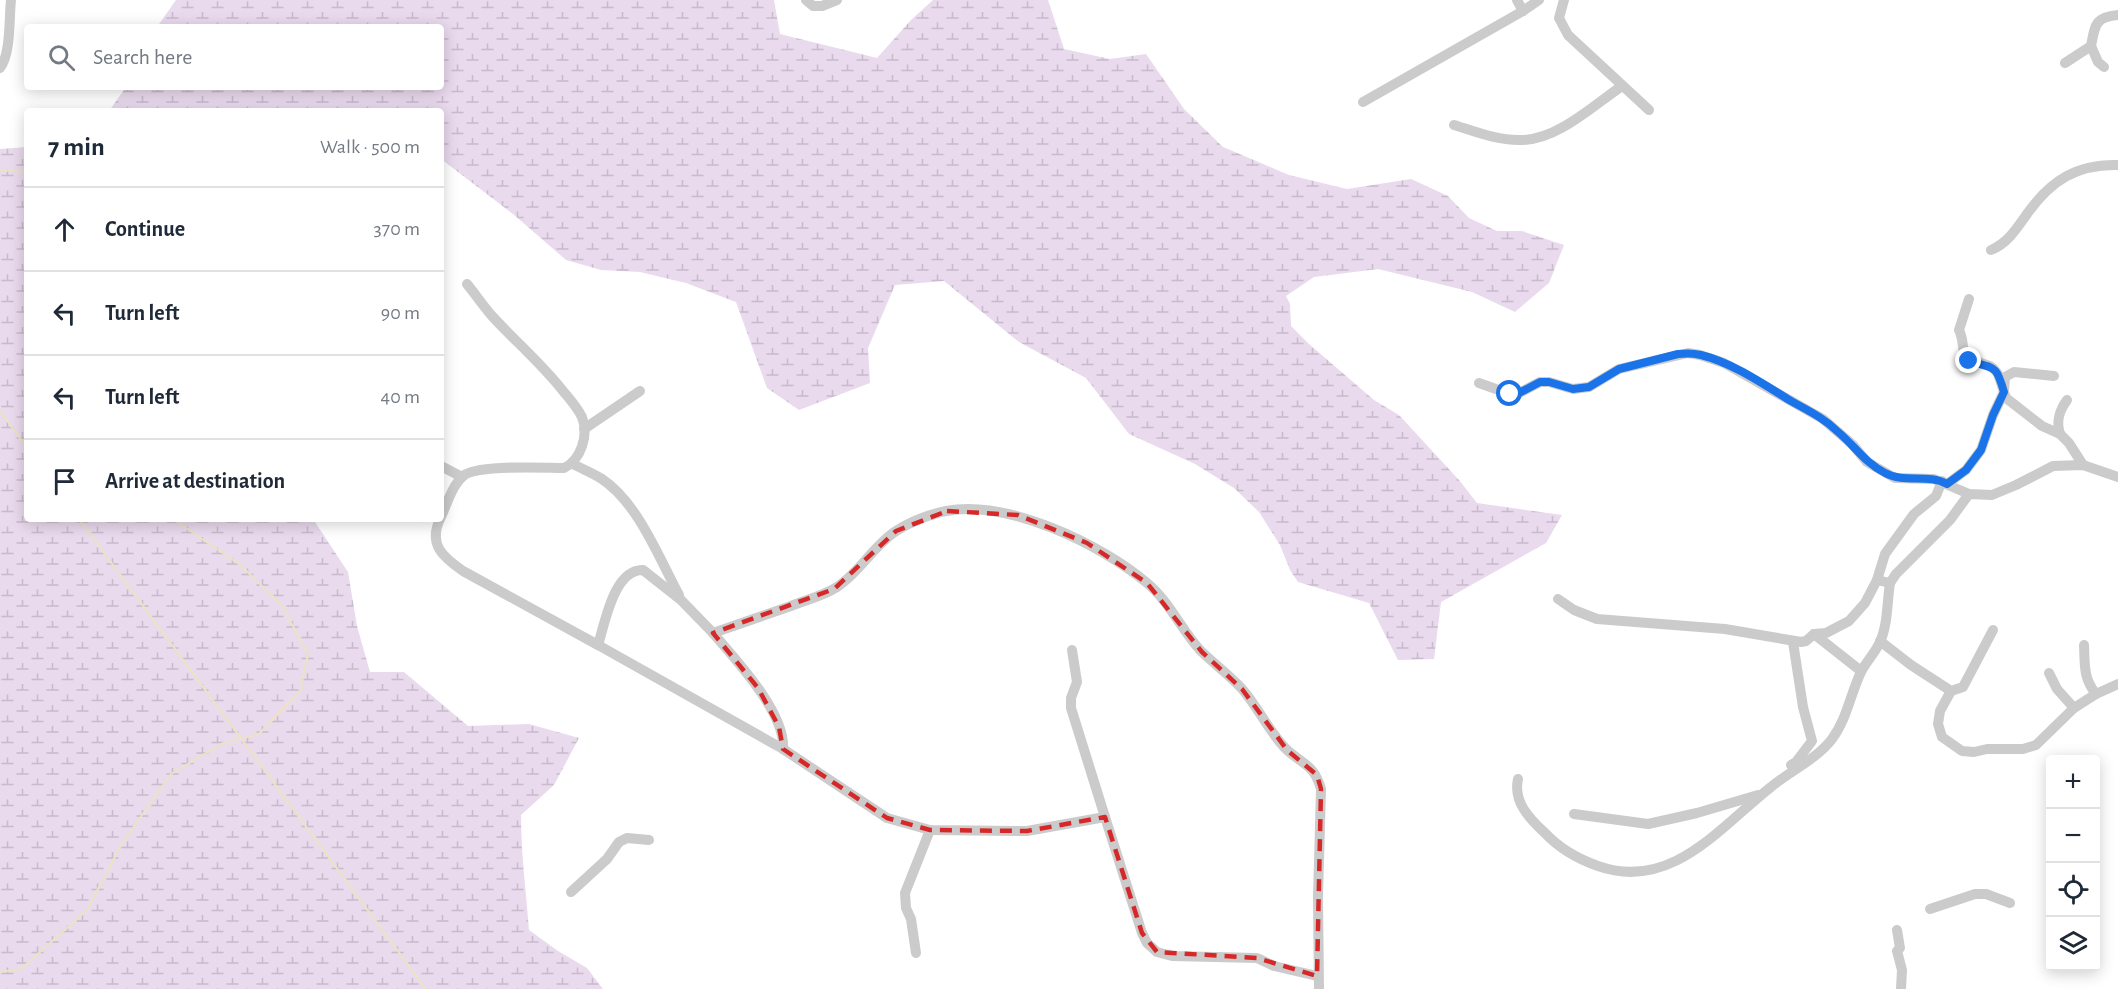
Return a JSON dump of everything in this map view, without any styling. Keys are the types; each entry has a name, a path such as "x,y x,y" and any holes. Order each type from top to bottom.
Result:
{"street":[{"path":"0,68 6,47 11,0"},
{"path":"806,0 813,6 822,6 837,0"},
{"path":"1517,0 1523,11"},
{"path":"1363,102 1539,0"},
{"path":"1564,0 1559,18 1568,35 1648,110"},
{"path":"2104,67 2098,62 2091,46 2096,25 2103,17 2118,15"},
{"path":"2065,63 2091,46"},
{"path":"1454,125 1490,136 1523,141 1545,136 1558,131 1622,86"},
{"path":"1991,250 2007,240 2044,193 2073,171 2103,164 2118,165"},
{"path":"444,512 462,477 468,473 502,468 564,468 573,464 580,455 584,429 583,420 577,409 556,382 491,316 467,284"},
{"path":"1969,298 1959,330 1964,341 1965,358 1994,369 2012,404 2030,418 2060,434 2069,443 2083,465"},
{"path":"1479,383 1510,394 1521,392 1540,382 1549,382 1573,389 1581,388 1598,383 1619,369 1688,352 1724,363 1822,419 1853,445 1867,462 1895,478 1930,478 1969,494 1992,495 2053,466 2083,465 2118,477"},
{"path":"1558,599 1574,610 1597,620 1725,629 1793,642 1806,641 1814,634 1826,633 1849,621 1865,603 1877,580 1885,554 1914,514 1936,496 1944,483 1966,470 1981,450 2004,392 2005,377 2014,372 2054,376"},
{"path":"584,429 640,391"},
{"path":"2060,434 2058,420 2067,400"},
{"path":"573,464 603,480 622,497 652,541 681,600"},
{"path":"444,468 462,477"},
{"path":"1518,779 1516,788 1519,801 1531,820 1558,846 1587,862 1621,872 1644,872 1683,858 1711,838 1766,791 1822,750 1839,728 1861,671 1880,641 1884,630 1890,583 1896,574 1950,520 1969,494"},
{"path":"713,633 834,589 852,576 896,531 947,511 972,509 1018,515 1087,543 1148,583 1169,608 1186,634 1242,689 1282,744 1317,776 1321,789 1318,989"},
{"path":"439,522 436,528 438,547 443,557 463,571 783,749 887,818 930,830 1028,831 1105,817"},
{"path":"598,645 617,588 624,577 631,572 643,570 681,600 713,633 758,688 784,739 783,749"},
{"path":"1877,580 1890,583"},
{"path":"1993,630 1964,687 1951,691 1940,711 1938,724 1942,737 1962,751 1974,752 1987,748 2023,749 2036,745 2074,708 2096,693 2118,684"},
{"path":"1814,634 1861,671"},
{"path":"1880,641 1951,691"},
{"path":"1793,642 1803,707 1812,741 1822,750"},
{"path":"2084,645 2088,684 2096,693"},
{"path":"1072,650 1077,682 1071,698 1071,708 1146,943 1157,952 1172,956 1257,958 1274,966 1317,976"},
{"path":"2049,673 2057,689 2074,708"},
{"path":"1574,814 1648,824 1697,813 1766,791 1796,762 1812,741"},
{"path":"916,953 905,893 930,830"},
{"path":"571,892 607,859 619,842 627,838 649,840"},
{"path":"1930,909 1976,894 1986,894 2010,903"},
{"path":"1897,930 1900,948 1897,951 1902,970 1901,989"}],"highlighted area":[{"path":"947,511 1018,515 1087,543 1147,583 1202,652 1242,689 1287,750 1317,775 1321,789 1317,976 1257,958 1157,952 1142,933 1105,817 1027,831 930,830 887,818 783,749 779,727 758,688 713,633 834,589 896,531"}],"green space":[{"path":"176,0 774,0 780,34 877,58 911,20 933,0 1048,0 1064,49 1110,59 1146,54 1184,109 1223,147 1289,175 1347,189 1411,179 1448,196 1469,218 1497,231 1522,231 1564,245 1549,283 1515,312 1472,292 1378,269 1314,277 1286,296 1290,304 1291,326 1374,400 1399,415 1477,503 1562,515 1546,543 1441,602 1434,659 1398,660 1369,603 1298,582 1290,570 1280,545 1259,512 1234,488 1195,464 1129,434 1086,378 1019,342 944,281 895,285 868,348 870,383 799,410 767,388 736,302 686,283 640,272 601,270 566,260 513,214 444,161 444,108 111,108 124,90 444,90 444,24 159,24"},
{"path":"24,147 24,522 315,522 348,572 357,626 370,672 404,672 468,726 529,724 579,738 554,785 521,815 529,930 587,968 603,989 0,989 0,149"}],"waterway":[{"path":"0,170 24,172"},
{"path":"0,411 24,444"},
{"path":"81,522 426,989"},
{"path":"0,972 21,969 87,910 121,845 171,774 223,743 259,734 300,691 308,654 281,604 239,564 177,522"}],"route":[{"path":"1510,394 1521,392 1540,382 1549,382 1573,389 1589,387 1619,369 1688,352 1700,354 1724,363 1822,419 1877,469 1895,478 1930,478 1947,484 1966,470 1981,450 2004,392 1994,369 1969,361"}]}
